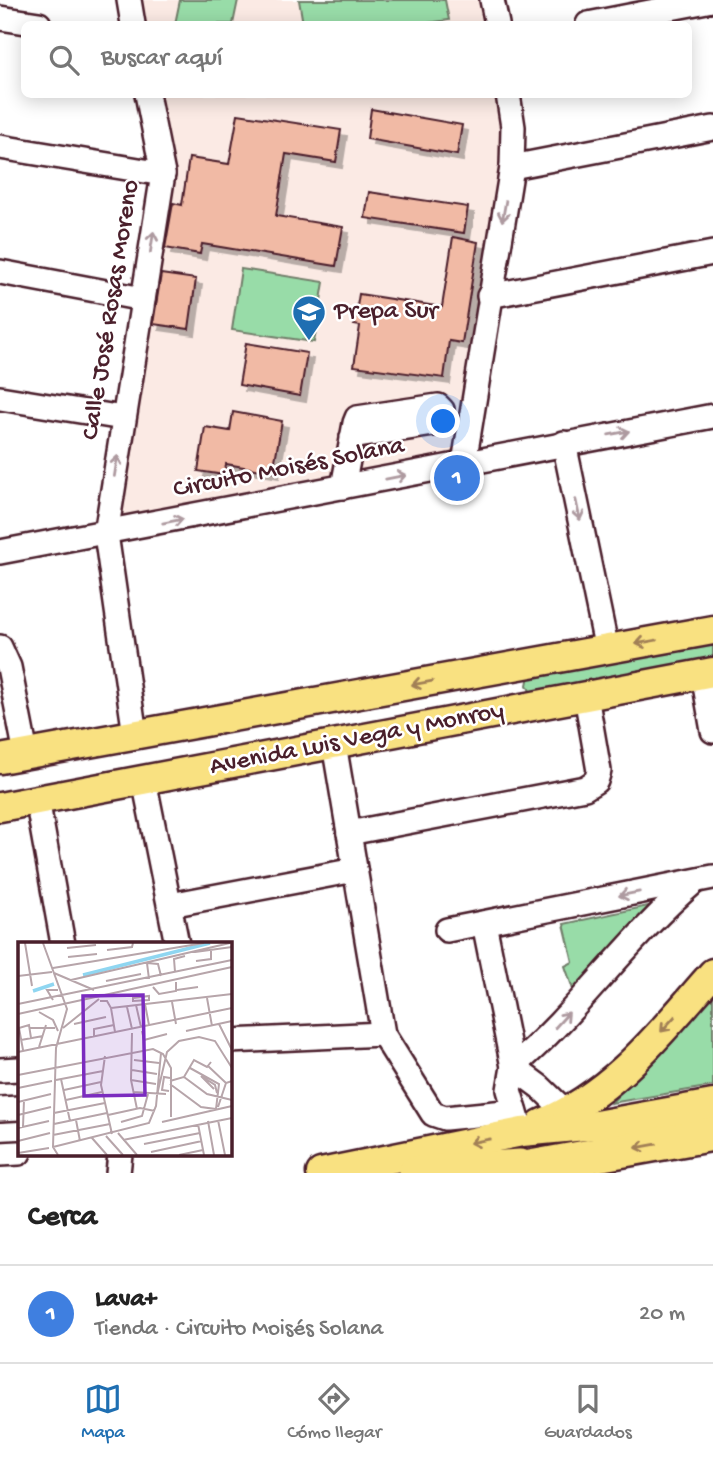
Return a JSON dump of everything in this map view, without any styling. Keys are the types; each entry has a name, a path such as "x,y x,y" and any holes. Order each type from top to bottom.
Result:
{"highway":[{"path":"497,1173 713,1134"},
{"path":"415,1173 540,1165"}],"main road":[{"name":"Avenida Luis Vega y Monroy","path":"13,757 713,630"},
{"path":"514,666 524,709"},
{"name":"Avenida Luis Vega y Monroy","path":"0,807 708,673"},
{"path":"216,720 226,765"},
{"path":"321,1173 519,1122 567,1113 627,1070 713,973"},
{"path":"519,1122 596,1125 713,1104"}],"street":[{"path":"129,0 133,21"},
{"path":"492,0 496,21"},
{"path":"604,21 712,0"},
{"path":"0,18 21,21"},
{"name":"Calle José Rosas Moreno","path":"135,735 106,534 163,174 148,98"},
{"path":"464,463 512,167 513,127 509,98"},
{"path":"512,167 713,128"},
{"path":"0,147 163,174"},
{"path":"489,296 713,253"},
{"path":"0,272 143,299"},
{"path":"0,398 123,418"},
{"name":"Circuito Moisés Solana","path":"0,552 106,534 713,416"},
{"path":"344,487 352,438"},
{"path":"564,443 607,649"},
{"path":"0,648 9,667 13,757"},
{"path":"708,673 713,731"},
{"path":"349,833 585,788 596,781 599,772 586,696"},
{"path":"334,744 383,1034 433,1114 445,1118 519,1122 509,1090 513,1067 484,923"},
{"path":"144,780 177,942"},
{"path":"37,799 63,942"},
{"path":"170,905 355,870"},
{"path":"447,930 704,879"},
{"path":"513,1067 542,1041 664,908 704,879"},
{"path":"231,1041 383,1034"},
{"path":"513,1067 540,1087 567,1113"},
{"path":"0,1070 18,1069"},
{"path":"0,1109 18,1108"},
{"path":"0,1154 18,1153"}],"shaded area":[{"path":"138,0 479,0 483,21 142,21"},
{"name":"Prepa Sur","path":"154,98 498,98 504,137 458,453 125,517 121,509 150,302"}],"green space":[{"path":"180,0 238,0 234,21 176,21"},
{"path":"299,0 445,0 449,20 442,21 302,21"},
{"path":"241,269 324,282 314,342 232,330"},
{"path":"713,641 713,661 531,693 527,685 529,676"},
{"path":"662,903 577,1001 565,966 573,962 564,924"},
{"path":"713,994 713,1086 611,1103 701,1007"}],"building":[{"path":"371,109 462,125 457,155 367,139"},
{"path":"238,114 341,130 336,162 286,154 276,216 343,227 336,266 202,244 200,254 165,248 173,203 182,205 189,158 229,164"},
{"path":"369,192 468,207 464,233 365,218"},
{"path":"453,237 478,242 462,343 449,341 444,378 354,366 360,326 354,325 359,294 442,307"},
{"path":"161,274 196,279 189,329 153,324"},
{"path":"246,343 307,353 300,396 239,385"},
{"path":"233,412 282,421 273,472 226,464 224,475 198,471 205,427 230,431"}],"place":[{"name":"Prepa Sur","path":"309,342"},
{"name":"Lava+","path":"457,478"}]}
